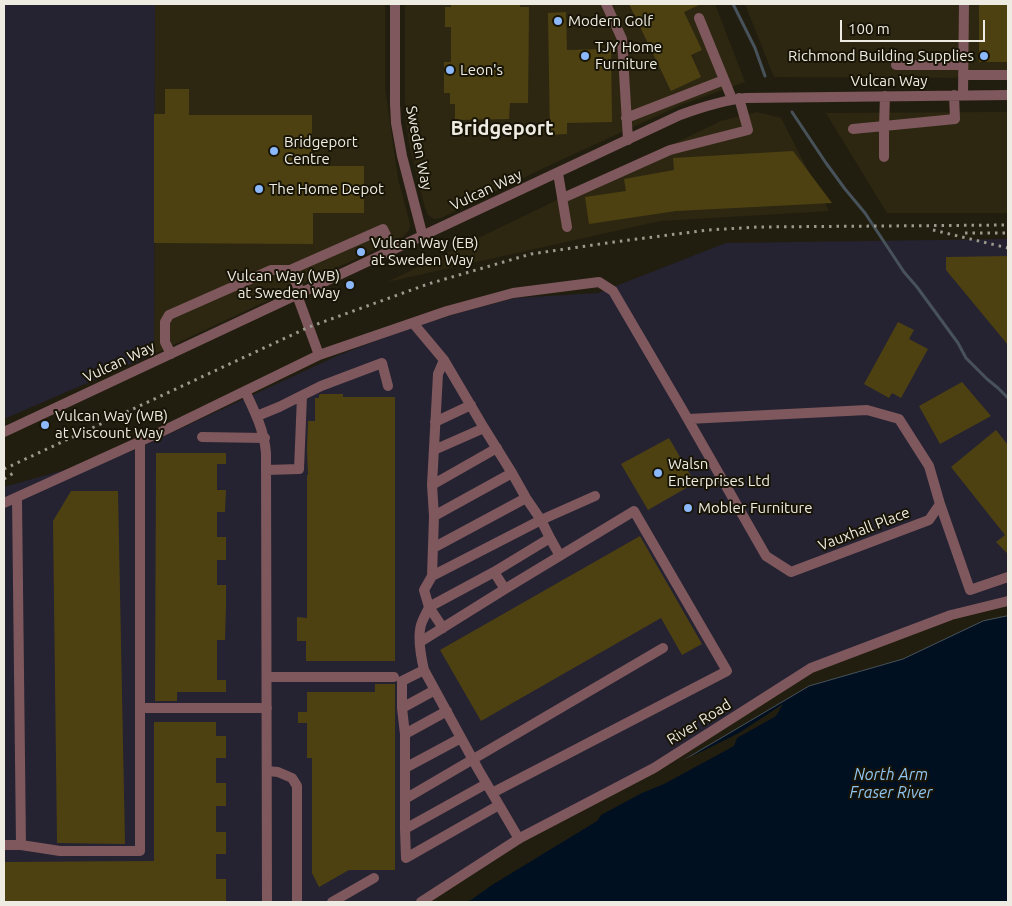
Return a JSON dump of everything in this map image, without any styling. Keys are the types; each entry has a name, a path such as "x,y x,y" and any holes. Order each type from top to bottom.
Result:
{"street":[{"name":"Sweden Way","path":"395,4 396,123 402,156 423,236"},
{"path":"606,4 622,40 628,140"},
{"path":"853,129 955,119 963,70 964,4"},
{"path":"563,198 670,150 748,130 736,99 724,80 699,18"},
{"path":"896,65 1007,75"},
{"path":"626,118 724,80"},
{"name":"Vulcan Way","path":"4,429 171,354 696,110 736,99 1008,95"},
{"path":"884,157 885,96"},
{"path":"558,173 568,226"},
{"path":"171,354 165,342 166,322 169,315 271,270 290,270 383,229 393,250"},
{"path":"290,270 319,355"},
{"name":"Vauxhall Place","path":"413,323 447,311 513,293 599,282 613,291 766,556 791,572 929,520 940,504"},
{"path":"4,504 140,442 319,355 413,323 444,360 541,520 560,556"},
{"path":"443,628 429,607 424,590 432,576 434,516 432,485 435,422 438,374 444,360"},
{"path":"257,416 280,407 321,386 382,363 388,386"},
{"path":"245,391 265,438 266,453 267,902"},
{"path":"266,470 299,469 302,396"},
{"path":"435,422 471,405"},
{"path":"688,419 868,410 899,419 929,466 970,590 1008,577"},
{"path":"434,450 484,428"},
{"path":"202,437 265,438"},
{"path":"4,845 21,845 60,851 140,851 140,442"},
{"path":"432,485 497,448"},
{"path":"434,516 512,473"},
{"path":"432,576 541,520 595,496"},
{"path":"16,498 21,845"},
{"path":"432,548 526,498"},
{"path":"405,829 727,672 634,511 420,642"},
{"path":"519,839 489,789 424,670 420,642 422,622 429,607 494,572 550,538"},
{"path":"494,572 504,589"},
{"name":"River Road","path":"421,902 519,839 654,768 811,668 951,615 1008,601"},
{"path":"405,799 663,648"},
{"path":"424,670 402,681 402,708 405,734 406,858 499,805"},
{"path":"267,677 394,677"},
{"path":"402,708 435,690"},
{"path":"140,708 267,708"},
{"path":"405,734 447,712"},
{"path":"405,768 461,738"},
{"path":"267,771 278,772 292,778 297,786 297,902"},
{"path":"332,902 374,878"}],"shaded area":[{"path":"4,4 155,4 154,354 4,419"},
{"name":"Bridgeport Centre","path":"155,4 385,4 385,88 398,179 410,224 409,230 404,236 154,354"},
{"path":"405,4 715,4 745,82 683,104 441,218 434,219 428,215 425,208 410,148 406,121"},
{"path":"745,4 1008,4 1008,78 774,77"},
{"path":"757,112 781,118 829,211 660,221 387,282 721,121"},
{"path":"1008,112 1008,213 887,213 826,113"},
{"path":"1008,239 1008,601 951,615 811,668 654,768 520,838 421,902 4,902 4,487 132,451 339,355 407,329 515,298 598,293 726,243"}],"water":[{"name":"North Arm Fraser River","path":"1008,616 1008,902 445,902 809,686 903,659 983,621"}],"pier":[{"path":"783,704 776,716 737,738 734,746 601,815 597,821 492,885 471,900 465,902 443,902 485,874 669,766 739,733"}],"building":[{"path":"451,4 520,4 520,7 529,7 528,103 510,103 509,119 455,120 455,104 450,104 450,93 444,93 444,62 451,62 451,27 445,27 445,7 451,7"},
{"path":"629,4 701,4 684,12 702,50 691,55 701,77 671,91"},
{"path":"979,4 1008,4 1008,62 979,62"},
{"path":"566,12 567,50 611,49 612,122 567,123 567,134 550,135 548,13"},
{"name":"The Home Depot","path":"165,89 189,89 189,115 312,115 312,166 364,166 364,213 313,213 313,244 154,243 154,114 165,114"},
{"path":"793,151 832,203 676,211 589,224 585,197 626,191 624,179 674,170 673,158"},
{"path":"1008,256 1008,345 946,270 946,257"},
{"path":"898,322 914,330 909,339 928,349 901,398 892,393 889,398 864,384"},
{"path":"962,382 991,416 940,444 919,406"},
{"path":"321,394 343,394 343,397 395,397 395,661 306,661 306,641 297,641 297,617 307,618 308,421 315,421 315,398 319,398"},
{"path":"996,430 1008,445 1008,554 996,542 1005,535 951,467"},
{"name":"Walsn Enterprises Ltd","path":"669,438 695,483 648,510 621,464"},
{"path":"156,453 226,453 226,464 217,464 217,490 226,490 225,512 217,512 217,537 226,537 226,560 217,560 217,585 226,585 226,607 225,640 217,640 217,680 226,680 226,692 177,692 177,701 155,701"},
{"path":"71,491 118,491 125,844 57,843 53,521"},
{"path":"640,536 702,644 682,655 661,618 481,721 440,650"},
{"path":"375,684 395,684 395,870 349,870 319,887 312,873 312,758 307,758 307,723 298,723 298,712 307,712 307,692 375,692"},
{"path":"154,722 216,722 216,736 226,736 226,758 216,758 216,783 226,783 226,806 216,806 216,832 226,832 226,854 216,854 216,879 226,879 226,901 4,902 4,862 154,861"}],"waterway":[{"path":"733,4 755,48 765,76"},
{"path":"792,112 826,163 865,213 904,272 958,343 966,358 1008,398"}],"railway":[{"path":"4,469 309,327 428,284 531,254 708,230 758,227 1008,225"},
{"path":"933,230 1008,248"},
{"path":"965,233 1008,233"},
{"path":"4,479 15,472"}],"place":[{"name":"Modern Golf","path":"558,21"},
{"name":"TJY Home Furniture","path":"585,56"},
{"name":"Richmond Building Supplies","path":"984,56"},
{"name":"Leon's","path":"450,70"},
{"name":"Bridgeport Centre","path":"274,151"},
{"name":"The Home Depot","path":"259,189"},
{"name":"Vulcan Way (EB) at Sweden Way","path":"361,252"},
{"name":"Vulcan Way (WB) at Sweden Way","path":"350,285"},
{"name":"Vulcan Way (WB) at Viscount Way","path":"45,425"},
{"name":"Walsn Enterprises Ltd","path":"658,473"},
{"name":"Mobler Furniture","path":"688,508"}],"district":[{"name":"Bridgeport","path":"502,128"}]}
